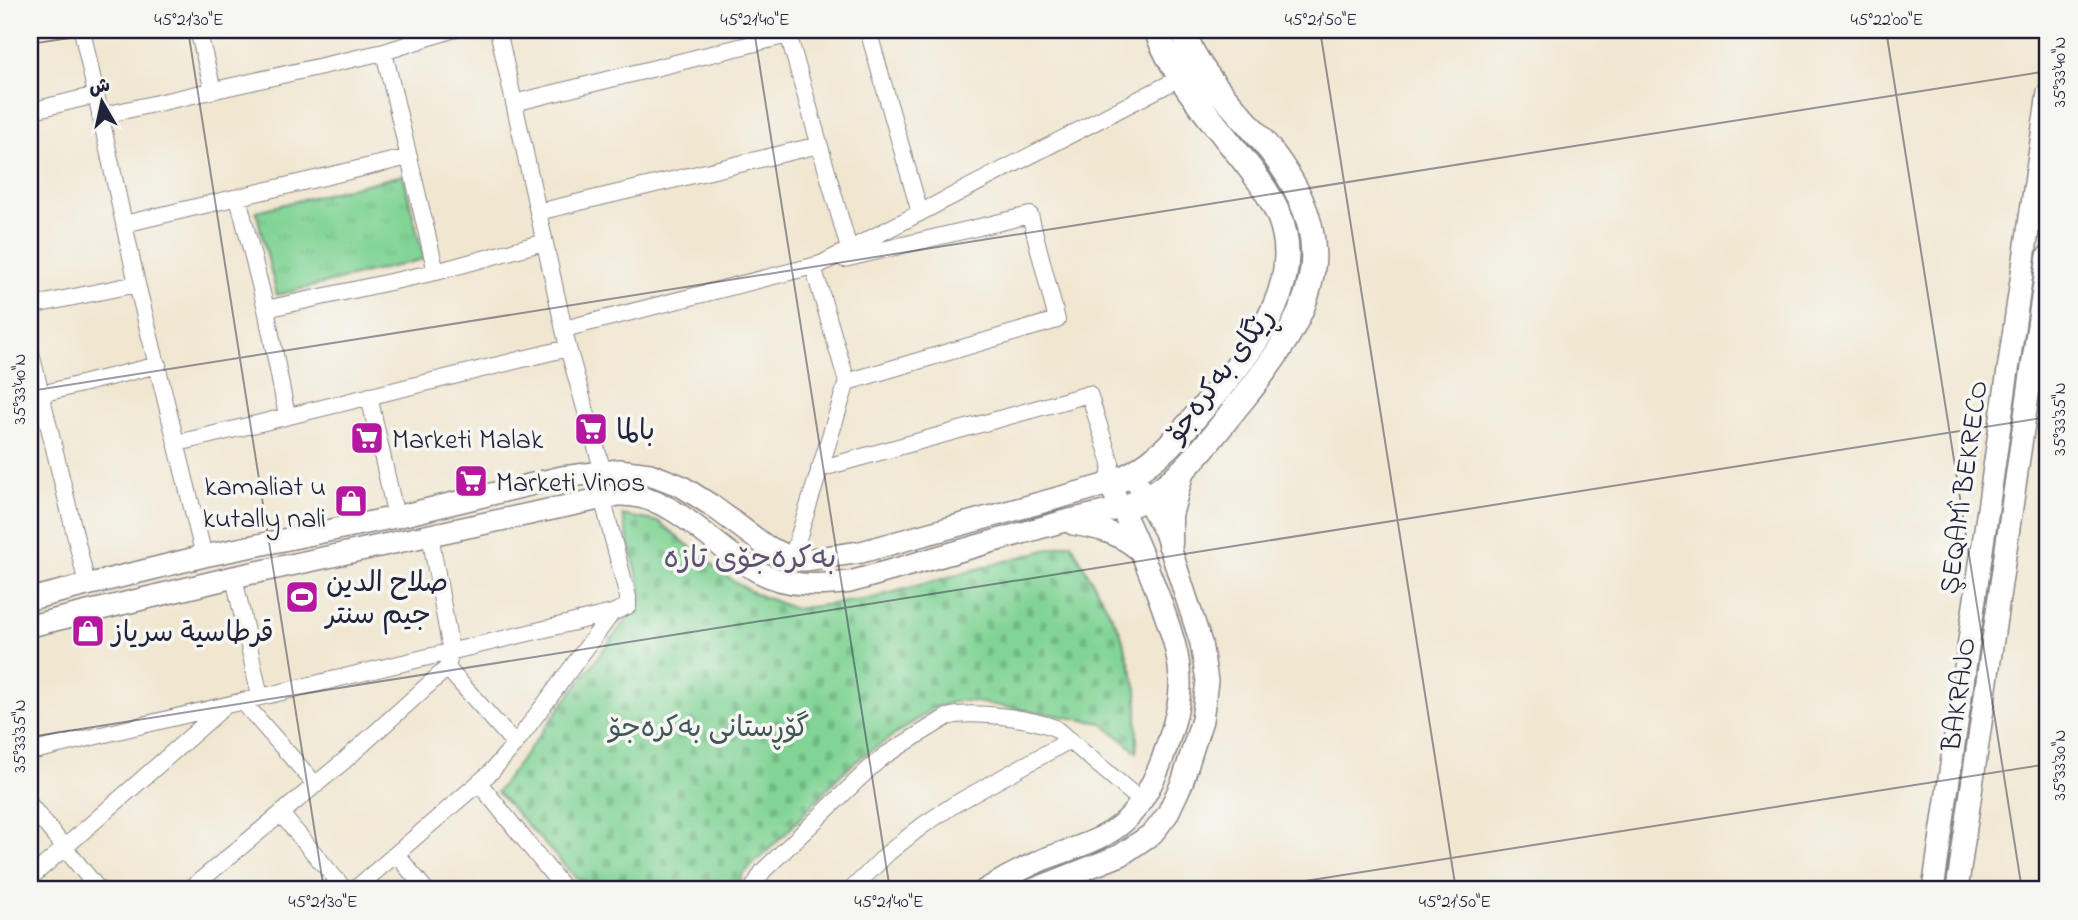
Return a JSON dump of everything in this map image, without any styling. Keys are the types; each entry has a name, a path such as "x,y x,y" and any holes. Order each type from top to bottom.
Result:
{"main road":[{"name":"ڕێگای بەکرەجۆ","path":"1117,474 1158,457 1226,380 1251,347 1279,295 1286,268 1284,232 1272,202 1180,78 1156,30"},
{"name":"ڕێگای بەکرەجۆ","path":"1122,508 1148,499 1182,471 1268,367 1289,335 1306,296 1314,258 1312,227 1296,189 1276,156 1208,79 1195,59 1184,30"},
{"name":"ŞEQAMÎ BEKRECO","path":"1933,890 2048,93"},
{"name":"BAKRAJO","path":"1957,890 2048,256"},
{"path":"30,599 204,556 397,517 562,477 603,472 634,471 681,486 711,505 765,547 792,558 818,559 861,551 1052,498 1117,474"},
{"path":"1170,544 1171,507 1182,471"},
{"path":"1031,890 1136,847 1161,824 1182,783 1202,720 1207,681 1201,643 1170,544 1148,499 1117,474"},
{"path":"985,890 1025,868 1109,833 1121,825 1141,801 1155,777 1165,751 1180,690 1179,659 1143,553 1122,508 1117,474"},
{"path":"30,626 234,577 602,497 633,494 658,502 689,521 735,558 758,572 776,579 815,585 850,582 1060,522 1122,508"},
{"path":"1052,498 1060,522"},
{"path":"1060,522 1104,529 1126,539 1143,553"}],"street":[{"path":"82,30 137,284 204,556"},
{"path":"198,30 213,90"},
{"path":"100,116 384,52 452,30"},
{"path":"498,30 568,348 603,472"},
{"path":"868,30 920,213"},
{"path":"514,103 787,32 849,249"},
{"path":"384,52 436,272"},
{"path":"817,265 1180,78"},
{"path":"30,111 96,95"},
{"path":"537,212 820,145"},
{"path":"124,224 409,157"},
{"path":"238,197 287,416"},
{"path":"564,329 1030,215 1057,320 847,382"},
{"path":"265,309 436,272 544,242"},
{"path":"792,558 847,382 817,265"},
{"path":"30,306 137,284"},
{"path":"178,443 568,348"},
{"path":"31,359 87,584"},
{"path":"41,394 158,365"},
{"path":"818,470 1089,394 1117,474"},
{"path":"369,396 397,517"},
{"path":"30,752 612,613 628,606 602,497"},
{"path":"189,890 316,785 447,668 451,651 430,535"},
{"path":"234,577 261,697"},
{"path":"354,890 479,783 515,744 612,613"},
{"path":"447,668 515,744"},
{"path":"234,703 316,785"},
{"path":"30,878 234,703"},
{"path":"752,890 763,871 870,768 947,717 973,713 1055,728 1141,801"},
{"path":"851,890 888,853 922,826 955,804 1070,740"},
{"path":"479,783 566,890"},
{"path":"30,805 99,890"},
{"path":"281,814 345,890"},
{"path":"396,854 426,890"}],"green space":[{"path":"403,175 424,259 277,295 256,211"},
{"name":"گۆڕستانی بەکرەجۆ","path":"622,515 659,522 733,581 754,593 795,609 869,599 1071,543 1120,631 1137,689 1137,752 1102,723 958,701 936,707 842,773 742,875 739,890 607,890 575,877 497,792 643,597"}],"place":[{"name":"بالما","path":"591,429"},
{"name":"Marketi Malak","path":"367,438"},
{"name":"Marketi Vinos","path":"471,481"},
{"name":"kamaliat u kutally nali","path":"351,501"},
{"name":"صلاح الدين جيم سنتر","path":"302,597"},
{"name":"قرطاسية سرياز","path":"88,631"}],"district":[{"name":"بەکرەجۆی تازە","path":"750,557"}]}
